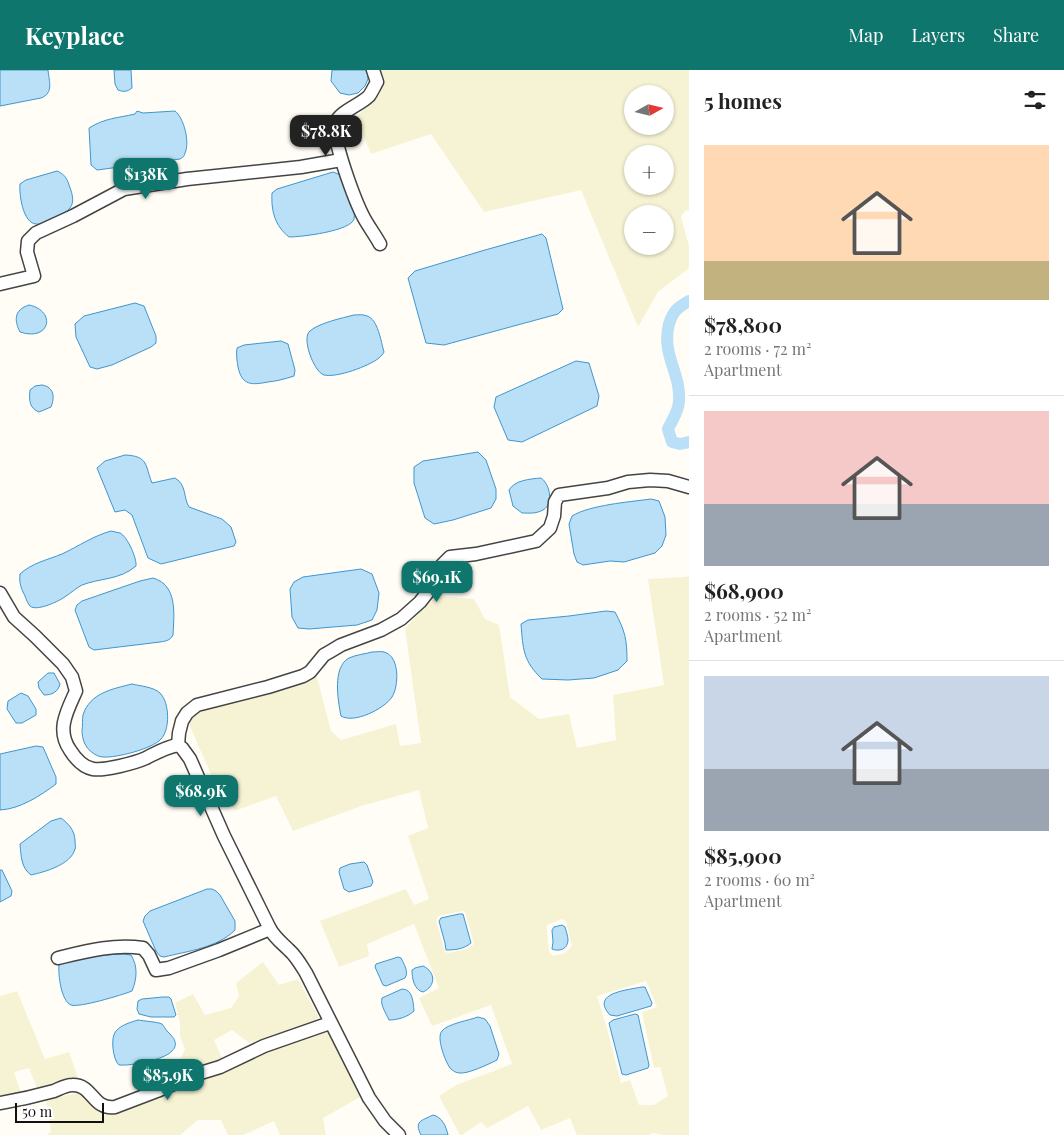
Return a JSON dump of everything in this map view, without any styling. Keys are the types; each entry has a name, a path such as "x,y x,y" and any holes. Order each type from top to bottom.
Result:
{"street":[{"path":"374,70 376,82 370,95 340,116 335,124 335,130 341,160 358,206 380,244"},
{"path":"0,284 34,276 27,252 28,241 36,232 124,190 187,179 301,167 341,160"},
{"path":"178,745 182,721 187,713 197,705 303,676 310,672 324,655 341,645 381,630 401,620 420,602 435,583 442,565 450,557 476,554 536,542 550,528 554,516 555,502 559,496 608,488 628,482 650,480 668,481 689,487"},
{"path":"0,593 14,617 63,664 72,677 76,691 62,726 67,745 77,761 92,769 110,768 143,759 178,745"},
{"path":"178,745 190,759 224,836 270,929 274,936 296,958 369,1098 385,1121 399,1135"},
{"path":"58,958 99,948 143,948 149,955 156,970 170,968 270,929"},
{"path":"0,1103 23,1099 72,1085 84,1088 102,1106 115,1107 194,1074 220,1067 264,1046 330,1023"}],"shaded area":[{"path":"380,70 689,70 689,210 685,211 681,217 689,246 689,268 658,292 638,327 581,190 484,212 431,134 371,154 356,117 380,94 382,83"},
{"path":"689,576 689,1135 653,1133 649,1135 577,1135 570,1118 541,1130 528,1106 487,1128 481,1122 460,1135 439,1096 456,1085 512,1064 491,1005 432,1026 419,998 439,988 414,924 367,944 369,956 339,967 320,921 406,889 414,905 429,899 408,836 428,828 419,790 361,806 293,831 276,796 234,811 231,802 224,804 189,724 200,710 307,682 317,677 331,731 341,740 396,724 400,746 421,743 405,629 437,596 474,599 485,619 499,625 510,697 539,719 569,714 577,748 616,740 613,695 664,685 648,579","holes":["465,912 474,944 467,949 445,952 436,920 438,916","562,919 566,921 572,946 565,953 553,956 549,952 547,925","646,981 657,1007 642,1012 654,1068 660,1067 668,1096 654,1105 639,1105 630,1080 621,1083 597,996"]},
{"path":"263,962 279,985 298,979 318,1016 317,1021 279,1036 249,1043 232,1030 214,1040 222,1058 184,1070 181,1059 185,1049 180,1036 180,1023 175,1003 193,994 205,1015 231,1008 239,996 236,983"},
{"path":"17,991 45,1059 69,1052 78,1078 38,1091 29,1068 14,1072 21,1093 0,1099 0,996"},
{"path":"328,1030 362,1096 323,1118 326,1135 280,1135 274,1121 243,1135 228,1135 221,1120 198,1120 180,1135 47,1135 51,1131 46,1100 77,1093 86,1096 97,1107"}],"water":[{"path":"0,70 48,70 50,82 48,93 41,98 0,106"},
{"path":"114,70 131,70 132,88 125,91 118,90 115,84"},
{"path":"332,70 367,70 368,79 365,86 358,93 349,95 340,93 331,81"},
{"path":"137,111 143,113 175,111 181,119 185,131 187,143 184,156 180,159 97,170 91,165 89,128 106,120 135,114"},
{"path":"57,171 66,178 72,192 72,203 67,211 44,223 32,222 28,219 23,208 20,184 26,180"},
{"path":"333,172 342,178 352,205 354,219 351,223 335,230 289,237 280,228 275,218 272,206 272,193 277,189"},
{"path":"542,234 546,238 563,309 558,314 444,345 426,343 408,278 415,271"},
{"path":"135,303 144,306 156,336 156,343 112,365 97,369 90,367 76,337 75,324 84,316"},
{"path":"29,305 38,308 44,313 46,319 46,324 38,333 20,332 18,328 16,320 18,313"},
{"path":"354,315 365,315 374,321 384,353 361,368 337,375 324,375 320,373 313,362 308,347 307,340 310,331 331,321"},
{"path":"281,341 288,344 295,370 294,376 257,384 245,381 238,367 237,348 244,345"},
{"path":"576,361 589,363 599,396 597,406 522,442 508,440 494,407 496,397"},
{"path":"42,385 51,390 53,400 51,407 39,412 30,403 30,390 35,386"},
{"path":"478,452 486,460 496,489 496,499 491,508 434,524 425,518 414,483 414,467 423,461"},
{"path":"125,455 138,457 145,463 152,483 175,478 179,481 189,507 222,519 231,527 236,542 234,546 161,564 148,558 132,515 125,510 115,512 97,468 105,461"},
{"path":"541,478 547,485 550,494 549,503 543,510 522,513 513,506 509,490 519,482"},
{"path":"651,499 659,501 665,517 666,535 662,546 655,553 624,562 610,561 583,565 577,562 569,524 572,516 589,509"},
{"path":"111,531 120,533 126,538 133,553 136,566 123,574 82,585 54,603 37,608 30,606 21,588 20,574 35,564 62,554 92,538"},
{"path":"361,569 372,574 379,593 377,610 372,620 357,625 309,629 298,628 292,617 290,589 294,582 303,577"},
{"path":"153,578 167,587 171,594 174,610 173,635 167,640 160,642 94,650 89,647 75,610 77,605 82,601"},
{"path":"606,611 615,612 621,625 627,647 627,661 618,670 594,678 542,679 531,666 525,654 521,624 528,620"},
{"path":"372,652 384,652 393,659 397,679 392,697 376,710 361,717 347,718 341,716 338,685 340,669 349,658"},
{"path":"48,673 54,673 60,684 54,692 44,695 39,688 38,682"},
{"path":"132,684 154,689 163,697 168,716 164,735 156,743 134,752 109,757 96,755 84,743 82,730 83,715 86,708 96,697 103,693"},
{"path":"21,693 28,696 36,709 36,715 22,723 16,723 7,709 8,701"},
{"path":"36,746 43,747 56,777 56,784 37,797 22,804 0,810 0,754"},
{"path":"61,818 69,825 75,837 75,847 72,855 56,867 31,875 23,865 20,844 51,821"},
{"path":"364,862 367,865 373,882 371,886 349,892 344,889 339,872 340,868"},
{"path":"0,870 2,870 12,891 11,896 0,902"},
{"path":"207,889 212,889 220,895 235,921 235,930 211,945 192,951 164,957 160,956 143,921 145,916 150,911"},
{"path":"463,914 471,943 459,949 446,950 439,921 441,918"},
{"path":"562,925 565,927 568,943 563,949 552,949 552,930 554,927"},
{"path":"131,955 136,968 136,977 132,991 82,1005 71,1005 68,1003 61,987 59,965 81,957"},
{"path":"398,957 401,958 406,968 405,978 386,986 383,985 375,967 376,964"},
{"path":"423,966 430,972 433,979 430,986 423,992 417,989 413,980 412,970"},
{"path":"645,987 652,1003 651,1006 617,1016 610,1015 605,1008 604,1002 607,997 620,991"},
{"path":"402,989 410,994 413,1000 414,1011 402,1018 389,1020 382,998"},
{"path":"163,997 171,999 176,1015 174,1017 151,1017 139,1014 137,1009 138,1001"},
{"path":"635,1014 638,1015 649,1065 648,1068 626,1075 622,1074 609,1023 613,1020"},
{"path":"478,1017 485,1019 490,1026 499,1054 497,1060 468,1072 456,1072 450,1068 446,1060 440,1034 449,1026"},
{"path":"138,1020 162,1024 175,1042 174,1048 168,1054 155,1060 119,1065 113,1048 114,1034 123,1025"},
{"path":"433,1115 443,1122 448,1135 421,1135 418,1127 420,1122"}],"waterway":[{"path":"689,301 678,308 672,316 667,335 667,345 679,391 677,412 668,429 672,442 680,444 689,442"}]}
